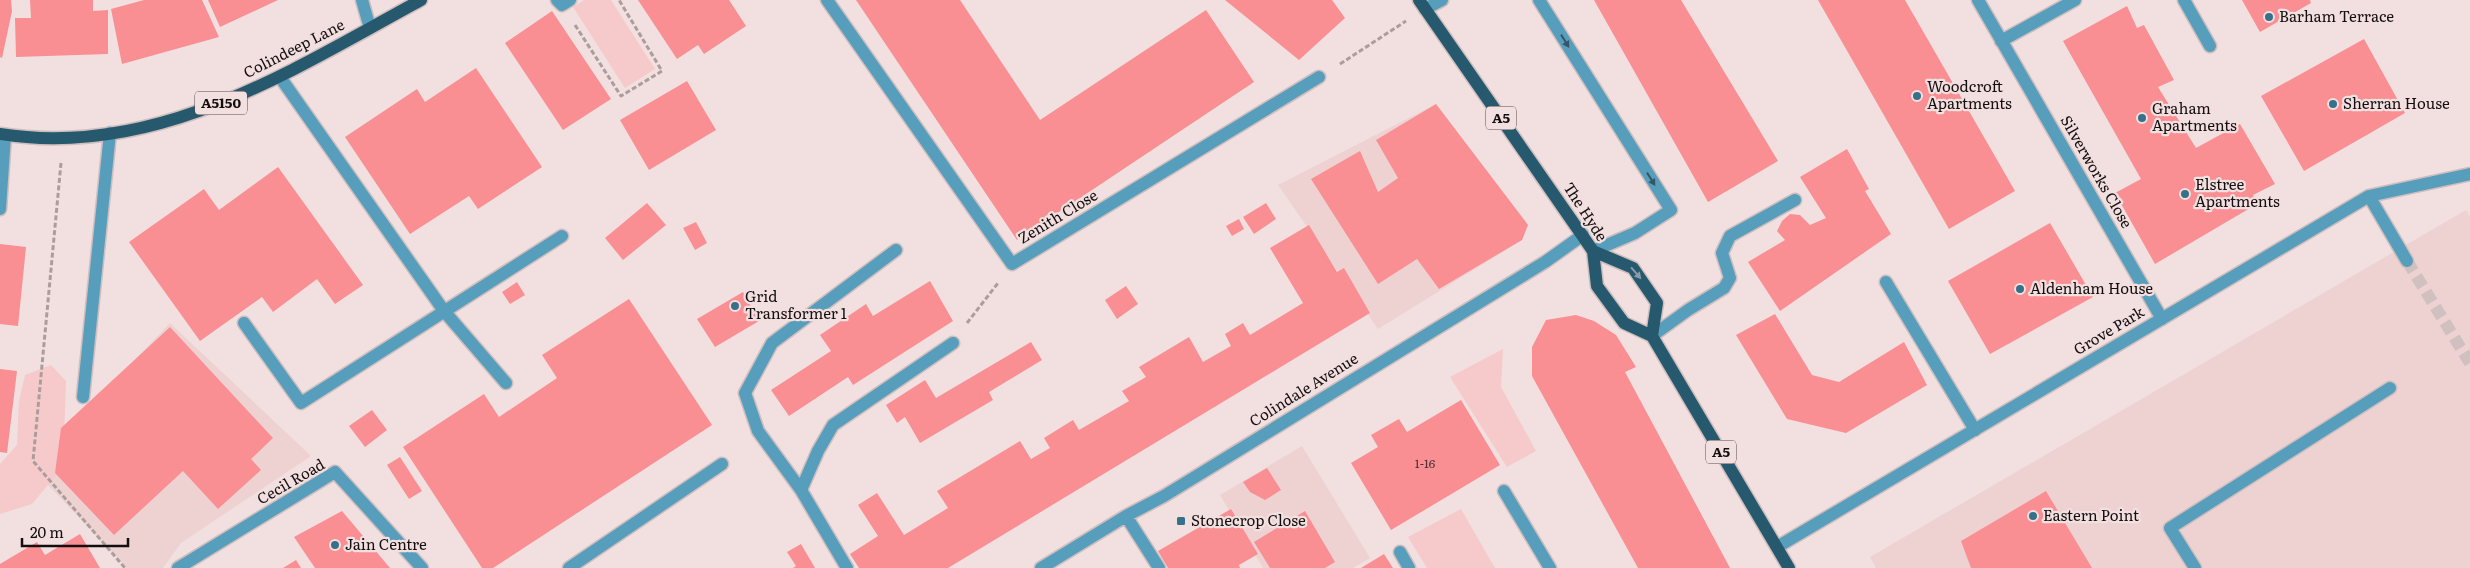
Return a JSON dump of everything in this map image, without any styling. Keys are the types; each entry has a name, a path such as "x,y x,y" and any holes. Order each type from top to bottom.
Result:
{"main road":[{"name":"Colindeep Lane","path":"2,134 63,139 154,126 201,112 280,77 421,0"},
{"name":"The Hyde","path":"1422,4 1593,251 1597,286 1624,323 1652,336"},
{"path":"1593,251 1633,268 1657,303 1652,336"},
{"name":"A5","path":"1652,336 1789,568"}],"street":[{"path":"362,0 370,28"},
{"name":"Zenith Close","path":"827,0 1012,264 1320,77"},
{"path":"1422,4 1442,0"},
{"path":"1539,0 1670,210 1635,233 1593,251"},
{"name":"Silverworks Close","path":"1978,0 2162,319"},
{"path":"2002,41 2075,0"},
{"path":"2184,0 2210,46"},
{"path":"280,77 444,311 506,383"},
{"path":"83,397 110,133"},
{"path":"0,209 2,134"},
{"name":"Grove Park","path":"1777,548 2369,196 2470,174"},
{"path":"2369,196 2407,261"},
{"path":"1652,336 1688,310 1724,288 1730,278 1722,253 1730,236 1795,200"},
{"path":"244,323 301,403 562,236"},
{"name":"Colindale Avenue","path":"1040,568 1126,516 1164,496 1545,262 1583,236"},
{"path":"847,568 801,490 758,431 745,393 772,343 896,250"},
{"path":"1886,282 1976,430"},
{"path":"801,490 818,451 834,425 953,343"},
{"path":"2195,568 2170,528 2390,388"},
{"path":"569,568 722,464"},
{"name":"Cecil Road","path":"178,568 336,472 422,568"},
{"path":"1504,491 1550,568"},
{"path":"1126,516 1159,568"},
{"path":"1400,552 1409,568"}],"path":[{"path":"563,2 621,96 662,71 619,0"},
{"path":"1358,52 1422,4"},
{"path":"61,154 33,461 125,568"},
{"path":"953,343 1012,264"}],"shaded area":[{"path":"584,0 611,0 655,69 625,88 573,7"},
{"path":"1436,104 1528,225 1522,240 1378,329 1278,185"},
{"path":"2466,210 2470,216 2470,568 1876,568 1870,557"},
{"path":"170,323 311,456 181,543 163,568 127,568 32,468"},
{"path":"1503,349 1501,387 1536,451 1507,467 1450,377"},
{"path":"51,365 66,381 63,467 32,504 0,514 0,464 17,445 19,401 25,375"},
{"path":"1302,446 1370,558 1353,568 1263,568 1220,495"},
{"path":"1461,509 1495,568 1427,568 1408,537"}],"building":[{"path":"0,0 11,0 12,11 2,58 0,57"},
{"path":"30,0 93,0 93,11 108,10 108,54 16,57 15,18 31,18"},
{"path":"144,0 202,0 219,37 122,64 111,9"},
{"path":"208,0 278,0 220,27"},
{"path":"638,0 729,0 746,26 704,54 698,45 677,59"},
{"path":"856,0 960,0 1040,120 1206,10 1254,82 1017,240"},
{"path":"1225,0 1332,0 1345,18 1299,60"},
{"path":"1594,0 1681,0 1778,161 1708,202"},
{"name":"Woodcroft Apartments","path":"1818,0 1905,0 2015,191 1949,229"},
{"name":"Barham Terrace","path":"2242,0 2310,0 2311,3 2260,32"},
{"path":"2127,6 2137,28 2144,25 2174,80 2158,87 2196,148 2240,124 2275,184 2253,195 2257,204 2155,264 2115,193 2141,179 2063,41"},
{"path":"552,11 611,99 563,130 505,43"},
{"name":"Sherran House","path":"2364,39 2405,113 2304,171 2261,96"},
{"path":"476,68 542,167 478,209 469,196 410,234 345,137 417,89 425,102"},
{"path":"687,81 716,130 649,170 620,120"},
{"path":"1436,104 1528,225 1522,240 1439,289 1417,259 1378,284 1311,179 1360,151 1378,192 1398,178 1376,140"},
{"path":"1847,149 1869,189 1865,191 1891,234 1780,311 1748,262 1785,240 1777,231 1782,221 1790,214 1800,215 1810,225 1826,218 1800,177"},
{"path":"278,167 363,285 335,304 317,279 273,312 262,297 200,341 129,242 204,189 219,210"},
{"path":"647,203 666,225 623,260 605,238"},
{"path":"1266,203 1276,219 1254,234 1243,217"},
{"path":"1239,219 1244,229 1232,236 1226,226"},
{"path":"696,222 707,243 695,250 683,228"},
{"name":"Aldenham House","path":"2050,223 2093,297 1990,354 1948,281"},
{"path":"1309,225 1337,272 1344,268 1370,313 948,568 859,568 850,554 878,536 858,505 877,493 904,535 948,508 937,491 1020,441 1031,459 1050,448 1044,438 1073,420 1079,430 1129,401 1122,391 1146,377 1139,367 1189,337 1203,362 1231,346 1225,334 1243,323 1250,335 1303,303 1270,248"},
{"path":"0,244 26,247 18,326 0,324"},
{"path":"930,281 953,321 853,385 848,377 789,416 771,390 831,351 820,335 866,304 873,316"},
{"path":"517,282 525,295 510,304 502,292"},
{"path":"1126,286 1138,304 1117,319 1105,300"},
{"name":"Grid Transformer 1","path":"743,292 759,321 715,347 697,319"},
{"path":"629,299 712,425 493,568 482,568 403,447 484,394 499,417 557,378 542,355"},
{"path":"1775,314 1812,375 1839,382 1904,342 1927,385 1846,433 1787,419 1736,335"},
{"path":"1576,315 1594,321 1616,335 1636,367 1625,372 1730,568 1638,568 1532,376 1532,347 1546,320"},
{"path":"170,327 273,438 251,459 261,470 218,509 183,471 114,535 55,473 61,428"},
{"path":"1031,342 1042,360 989,392 993,400 920,443 905,417 897,423 886,405 925,380 936,398"},
{"path":"0,369 17,371 7,453 0,452"},
{"path":"1461,400 1500,465 1391,530 1351,463 1378,447 1371,435 1399,419 1407,432"},
{"path":"372,410 387,430 365,447 349,426"},
{"path":"400,457 422,491 409,499 387,465"},
{"path":"1267,468 1281,490 1265,500 1250,492 1243,482"},
{"name":"Eastern Point","path":"2046,491 2092,568 1971,568 1961,541"},
{"path":"1231,509 1258,554 1239,565 1240,568 1168,568 1158,551"},
{"name":"Jain Centre","path":"342,511 390,568 315,568 294,537"},
{"path":"1305,511 1335,562 1325,568 1270,568 1254,542"},
{"path":"80,534 100,568 0,568 0,564 37,542 45,555"},
{"path":"801,544 815,568 793,568 796,566 787,552"},
{"path":"1384,554 1393,568 1361,568"},
{"path":"296,560 301,568 283,568"}],"tunnel":[{"path":"2407,261 2470,363"}],"place":[{"name":"Barham Terrace","path":"2269,17"},
{"name":"Woodcroft Apartments","path":"1917,96"},
{"name":"Sherran House","path":"2333,104"},
{"name":"Graham Apartments","path":"2142,118"},
{"name":"Elstree Apartments","path":"2185,194"},
{"name":"Aldenham House","path":"2020,289"},
{"name":"Grid Transformer 1","path":"735,306"},
{"name":"Eastern Point","path":"2033,516"},
{"name":"Stonecrop Close","path":"1181,521"},
{"name":"Jain Centre","path":"335,545"}]}
